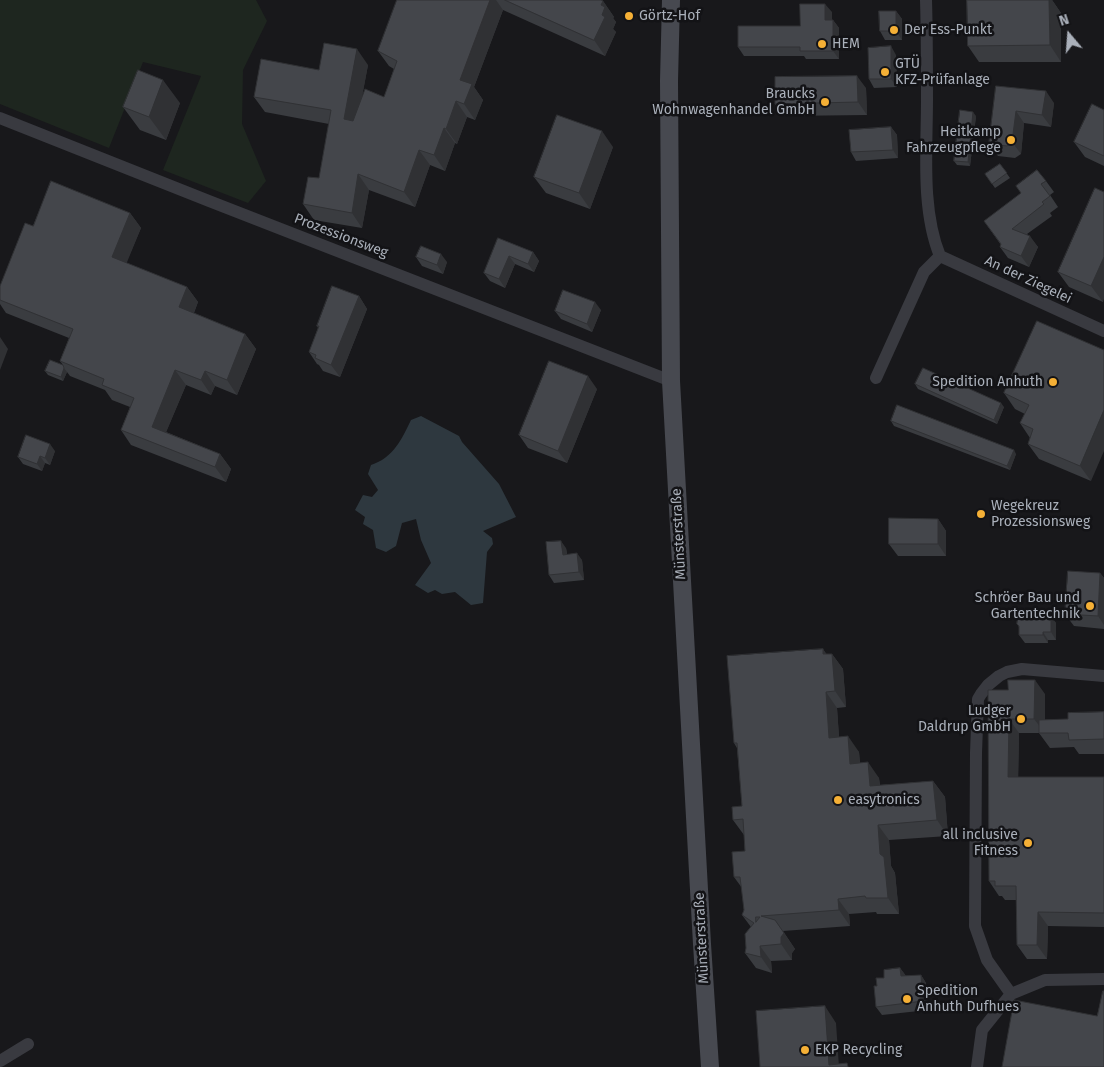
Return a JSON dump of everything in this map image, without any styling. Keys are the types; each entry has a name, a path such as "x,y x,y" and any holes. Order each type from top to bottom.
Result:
{"main road":[{"name":"Münsterstraße","path":"671,0 671,380 710,1067"}],"street":[{"path":"876,378 924,272 940,256 933,240 926,172 926,0"},
{"name":"Prozessionsweg","path":"0,118 671,380"},
{"name":"An der Ziegelei","path":"940,256 1104,331"},
{"path":"1011,994 987,960 975,926 978,699 992,680 1014,670 1022,669 1104,676"},
{"path":"977,1067 982,1030 1011,994 1046,980 1104,979"},
{"path":"0,1061 28,1044"}],"shaded area":[{"path":"0,0 256,0 267,21 243,70 242,124 266,181 248,203 163,170 201,76 143,62 109,148 0,104"},
{"path":"421,416 459,436 462,442 499,484 516,517 483,531 492,538 493,544 487,552 483,603 471,605 455,592 442,594 435,590 428,593 415,585 431,563 421,540 416,519 402,523 396,546 386,552 376,548 373,530 363,524 365,517 355,510 363,495 372,497 378,490 368,474 371,465 379,462 391,453 411,420"}],"building":[{"path":"397,0 490,0 460,80 472,84 464,104 456,101 434,155 419,150 404,192 358,174 352,213 303,204 308,177 319,178 331,110 254,97 261,59 319,70 324,43 357,49 344,119 353,121 365,89 384,97 397,61 378,51"},
{"path":"505,0 601,0 603,1 601,5 605,7 602,15 605,17 594,40"},
{"path":"967,0 1049,0 1050,45 968,46"},
{"path":"800,4 825,4 825,20 833,20 833,51 800,51 800,47 738,47 738,26 800,26"},
{"path":"879,11 896,11 896,31 880,31"},
{"path":"891,46 891,79 869,79 868,48"},
{"path":"138,70 163,80 149,117 123,107"},
{"path":"857,76 858,102 775,104 775,77"},
{"path":"996,86 1046,91 1042,115 1016,111 1012,142 1007,146 989,144"},
{"path":"1092,104 1104,110 1104,156 1074,142"},
{"path":"960,110 973,112 968,162 954,161"},
{"path":"557,115 602,131 579,193 534,177"},
{"path":"891,127 893,150 851,152 849,130"},
{"path":"1000,164 1007,173 992,184 985,174"},
{"path":"1037,170 1046,181 1041,184 1050,196 1042,202 1044,204 1012,229 1030,236 1021,256 1000,247 1001,244 984,221 1021,193 1016,186"},
{"path":"51,181 130,213 112,257 187,287 179,307 245,334 227,380 205,371 201,380 175,370 152,427 220,454 215,467 121,430 134,398 102,385 104,379 60,361 73,329 0,300 0,286 25,223 33,226"},
{"path":"1095,188 1104,192 1104,257 1091,286 1058,272"},
{"path":"498,238 533,252 528,264 509,256 499,279 484,273"},
{"path":"421,246 441,254 437,265 416,257"},
{"path":"332,286 359,296 331,365 315,358 316,355 309,352"},
{"path":"563,290 595,302 587,324 555,311"},
{"path":"1037,321 1104,350 1104,410 1080,466 1028,444 1033,429 1020,423 1029,405 1004,393"},
{"path":"50,360 63,365 61,377 45,371"},
{"path":"549,361 588,376 558,451 519,435"},
{"path":"923,368 1001,403 994,420 915,384"},
{"path":"897,405 1014,450 1007,466 891,421"},
{"path":"26,435 50,444 45,458 40,456 37,464 18,457"},
{"path":"889,518 938,519 938,544 889,544"},
{"path":"561,541 563,555 577,553 579,572 549,575 546,542"},
{"path":"1068,571 1100,573 1098,616 1065,614"},
{"path":"1019,609 1043,609 1043,615 1051,615 1051,632 1043,632 1043,635 1019,635 1019,626 1017,624"},
{"name":"easytronics","path":"823,649 823,654 832,654 835,691 826,692 829,738 848,736 850,764 868,762 870,786 933,781 937,820 878,825 880,854 884,857 888,898 866,898 865,896 838,899 839,910 761,916 775,920 784,933 781,937 781,944 760,946 761,957 745,953 745,934 754,923 742,915 744,910 740,877 734,877 732,852 745,851 743,819 733,820 732,807 742,806 737,743 734,743 727,656"},
{"path":"1008,680 1035,680 1034,719 1009,719 1008,777 1104,777 1104,913 1038,912 1037,945 1017,945 1016,886 995,886 995,881 989,881 988,690 1008,690"},
{"path":"1104,712 1104,739 1069,740 1068,733 1039,733 1039,720 1068,719 1068,713"},
{"path":"900,968 901,976 921,975 923,1001 876,1007 874,986 877,986 876,978 884,978 884,970"},
{"path":"1103,991 1104,1067 1002,1067 1014,1000 1097,1016"},
{"path":"825,1006 829,1065 847,1063 848,1067 760,1067 756,1011"}],"place":[{"name":"Görtz-Hof","path":"629,16"},
{"name":"Der Ess-Punkt","path":"894,30"},
{"name":"HEM","path":"822,44"},
{"name":"GTÜ KFZ-Prüfanlage","path":"885,72"},
{"name":"Braucks Wohnwagenhandel GmbH","path":"825,102"},
{"name":"Heitkamp Fahrzeugpflege","path":"1011,140"},
{"name":"Spedition Anhuth","path":"1053,382"},
{"name":"Wegekreuz Prozessionsweg","path":"981,514"},
{"name":"Schröer Bau und Gartentechnik","path":"1090,606"},
{"name":"Ludger Daldrup GmbH","path":"1021,719"},
{"name":"easytronics","path":"838,800"},
{"name":"all inclusive Fitness","path":"1028,843"},
{"name":"Spedition Anhuth Dufhues","path":"907,999"},
{"name":"EKP Recycling","path":"805,1050"}]}
